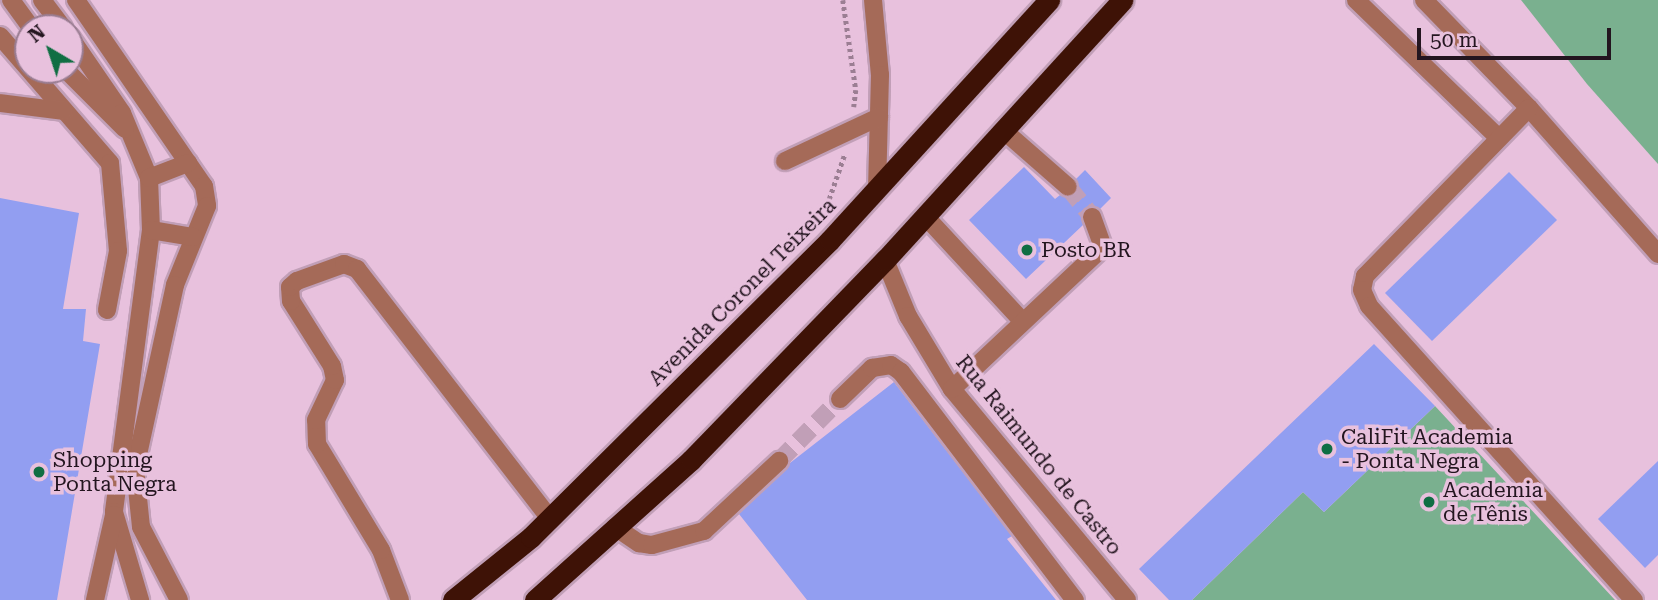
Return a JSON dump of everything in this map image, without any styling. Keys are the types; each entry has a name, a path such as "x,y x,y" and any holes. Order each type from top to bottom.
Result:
{"highway":[{"name":"Avenida Coronel Teixeira","path":"453,600 550,519 877,189 1049,0"},
{"path":"535,600 691,460 885,260 1122,0"}],"street":[{"path":"76,0 204,186 207,206 193,237 163,331 135,469 141,527 179,600"},
{"path":"873,0 879,117 877,189"},
{"path":"1356,0 1497,136"},
{"path":"1424,0 1529,108 1658,254"},
{"path":"0,36 110,163 118,251 107,310"},
{"path":"84,59 134,137 149,178 151,230 114,512 94,600"},
{"path":"80,84 134,137"},
{"path":"0,103 63,111"},
{"path":"1529,108 1497,136 1365,276 1362,290 1369,306 1634,600"},
{"path":"785,162 879,117"},
{"path":"1003,130 1068,187"},
{"path":"149,178 188,163"},
{"path":"925,216 1023,323"},
{"path":"952,389 1103,247 1092,217"},
{"path":"151,230 193,237"},
{"name":"Rua Raimundo de Castro","path":"885,260 908,316 952,389 1127,600"},
{"path":"400,600 381,550 317,444 316,420 335,380 332,366 290,301 290,287 297,281 344,264 358,269 550,519"},
{"path":"840,399 872,368 891,365 901,372 1075,600"},
{"path":"615,527 639,543 652,545 704,531 779,461"},
{"path":"114,512 140,600"}],"green space":[{"path":"1521,0 1658,0 1658,164 1587,84"},
{"name":"Academia de Tênis","path":"1435,406 1615,600 1192,600 1303,492 1324,512"}],"building":[{"name":"Posto BR","path":"1024,167 1055,199 1060,195 1076,195 1076,179 1085,170 1111,198 1100,209 1084,209 1083,225 1026,279 969,220"},
{"path":"1509,172 1557,220 1432,341 1385,293"},
{"name":"Shopping Ponta Negra","path":"0,198 79,213 63,309 86,309 83,341 100,344 57,600 0,600"},
{"name":"CaliFit Academia - Ponta Negra","path":"1374,344 1435,406 1324,512 1303,492 1192,600 1169,600 1139,569"},
{"path":"894,382 1012,536 1007,539 1056,600 807,600 739,514 790,463"},
{"path":"1658,461 1658,555 1645,568 1598,519"}],"tunnel":[{"path":"1068,187 1092,217"},
{"path":"779,461 840,399"}],"place":[{"name":"Posto BR","path":"1027,250"},
{"name":"CaliFit Academia - Ponta Negra","path":"1327,449"},
{"name":"Shopping Ponta Negra","path":"39,472"},
{"name":"Academia de Tênis","path":"1429,502"}]}
